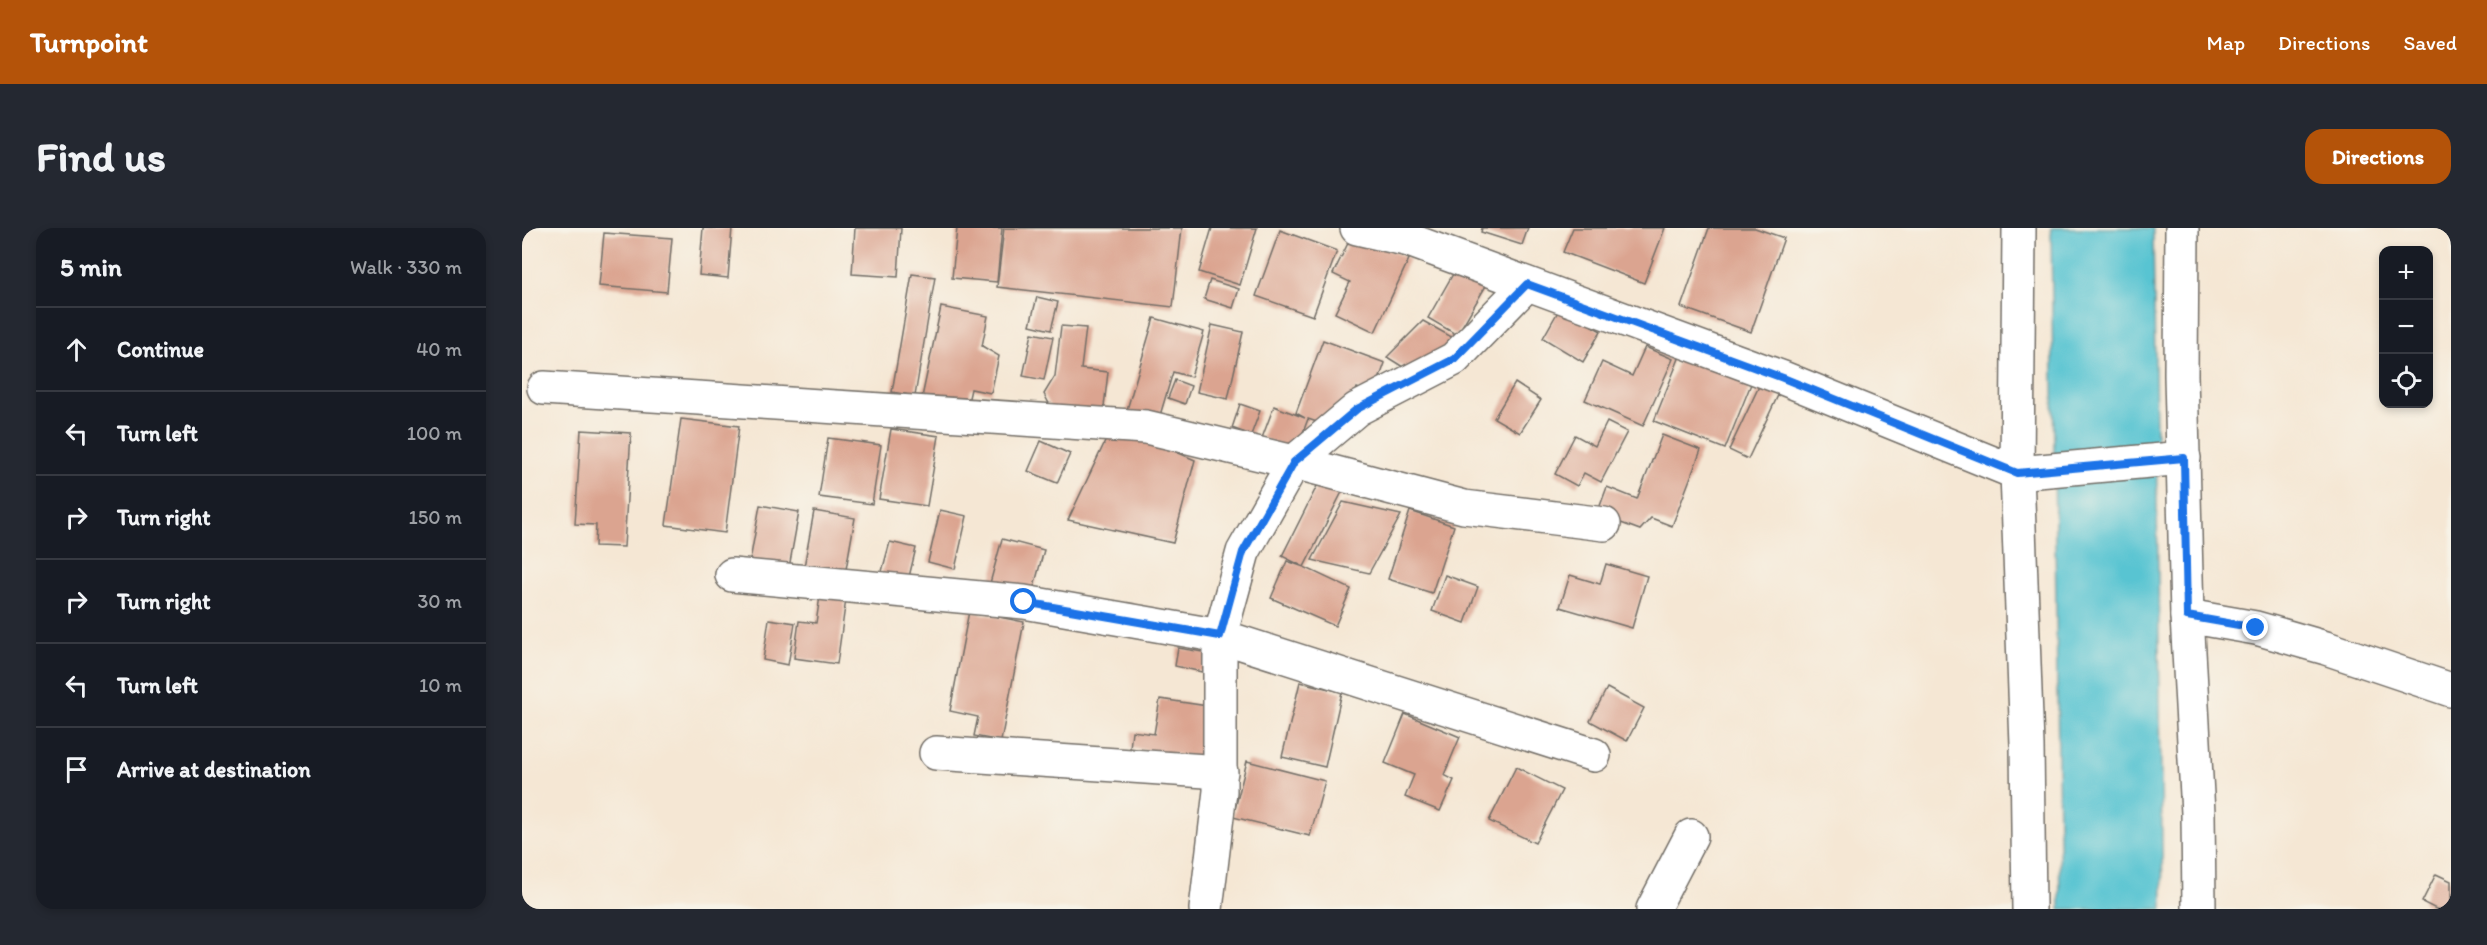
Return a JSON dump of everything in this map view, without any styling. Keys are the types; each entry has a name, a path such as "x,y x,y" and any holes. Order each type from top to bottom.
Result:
{"street":[{"path":"1357,228 1410,234 1527,284 1783,378 2017,473 2184,458"},
{"path":"2019,228 2017,473 2027,745 2029,909"},
{"path":"2182,228 2181,375 2187,616 2198,813 2199,909"},
{"path":"1206,909 1221,772 1220,636 1243,552 1294,462 1357,409 1454,359 1527,284"},
{"path":"544,388 1146,427 1294,462 1464,507 1604,524"},
{"path":"732,574 1024,602 1220,636 1594,755"},
{"path":"2187,616 2256,628 2326,648 2451,690"},
{"path":"936,753 1221,772"},
{"path":"1653,909 1691,836"}],"water":[{"path":"2051,228 2153,228 2163,909 2060,909"}],"building":[{"path":"703,228 732,228 728,278 699,275"},
{"path":"855,228 901,228 898,277 852,274"},
{"path":"957,228 1002,228 997,282 952,278"},
{"path":"1004,228 1182,228 1173,307 997,287"},
{"path":"1212,228 1257,228 1240,285 1199,272"},
{"path":"1482,228 1528,228 1522,245 1481,232"},
{"path":"1573,228 1665,228 1644,283 1563,252"},
{"path":"1709,228 1755,228 1784,238 1751,332 1681,307"},
{"path":"1280,230 1337,251 1313,316 1256,296"},
{"path":"604,233 672,238 667,292 599,286"},
{"path":"1353,233 1409,259 1375,332 1335,313 1350,282 1333,274"},
{"path":"1457,267 1487,284 1457,335 1428,318"},
{"path":"912,274 935,277 915,396 892,392"},
{"path":"1210,280 1239,289 1233,308 1204,299"},
{"path":"1037,297 1058,302 1051,330 1030,325"},
{"path":"941,307 988,316 982,346 999,356 991,393 971,389 966,411 921,402"},
{"path":"1560,308 1601,331 1583,362 1543,338"},
{"path":"1154,318 1204,332 1191,377 1173,372 1158,422 1126,413"},
{"path":"1423,321 1457,340 1411,372 1387,357"},
{"path":"1212,325 1243,332 1228,399 1197,392"},
{"path":"1061,326 1086,328 1081,369 1108,372 1103,415 1052,409 1044,394 1055,376"},
{"path":"1032,333 1053,337 1044,380 1023,376"},
{"path":"1323,340 1385,363 1374,394 1357,388 1348,412 1335,428 1308,419 1296,451 1262,438 1274,406 1305,418 1296,413"},
{"path":"1645,347 1673,359 1643,426 1585,400 1602,362 1632,376"},
{"path":"1682,351 1753,379 1725,449 1654,421"},
{"path":"1175,380 1191,386 1185,404 1168,398"},
{"path":"1761,382 1780,391 1748,459 1729,450"},
{"path":"1515,383 1541,400 1520,433 1494,418"},
{"path":"1240,404 1260,411 1251,435 1232,428"},
{"path":"681,419 739,426 725,533 666,525"},
{"path":"1607,422 1627,432 1601,482 1584,473 1577,486 1555,474 1575,435 1595,446"},
{"path":"1113,425 1195,460 1173,543 1068,520"},
{"path":"891,429 939,436 927,506 879,499"},
{"path":"581,430 631,433 624,547 595,546 596,525 575,524"},
{"path":"1662,435 1701,450 1672,526 1651,518 1640,530 1597,514 1607,487 1637,499"},
{"path":"828,438 881,445 872,504 819,497"},
{"path":"1041,441 1070,454 1057,483 1028,471"},
{"path":"1320,480 1342,492 1304,567 1282,556"},
{"path":"1343,502 1401,515 1369,573 1312,560"},
{"path":"760,505 799,512 789,568 750,561"},
{"path":"940,510 967,516 955,569 928,562"},
{"path":"814,511 855,518 845,575 804,567"},
{"path":"1410,511 1454,526 1432,593 1388,579"},
{"path":"1002,539 1044,550 1031,598 989,587"},
{"path":"890,542 916,548 908,581 881,575"},
{"path":"1287,561 1351,589 1335,626 1271,598"},
{"path":"1606,564 1647,576 1632,628 1560,607 1570,575 1600,584"},
{"path":"1445,575 1478,587 1465,623 1432,611"},
{"path":"820,596 846,599 837,664 794,658 799,621 816,623"},
{"path":"969,611 1024,622 1001,741 974,736 978,717 950,711"},
{"path":"769,619 795,623 788,665 763,660"},
{"path":"1178,648 1215,654 1211,674 1175,666"},
{"path":"1300,682 1342,692 1325,767 1282,757"},
{"path":"1607,688 1644,708 1627,741 1590,721"},
{"path":"1160,699 1214,707 1206,759 1130,748 1132,731 1154,734"},
{"path":"1405,714 1460,737 1444,775 1454,780 1440,811 1405,797 1414,775 1385,763"},
{"path":"1247,761 1325,781 1310,836 1233,817"},
{"path":"1516,767 1562,790 1535,843 1489,821"},
{"path":"2436,874 2451,881 2451,909 2436,909 2422,902"}],"route":[{"path":"1024,602 1220,636 1243,552 1294,462 1357,409 1454,359 1527,284 1783,378 2017,473 2184,458 2187,616 2256,628"}]}
